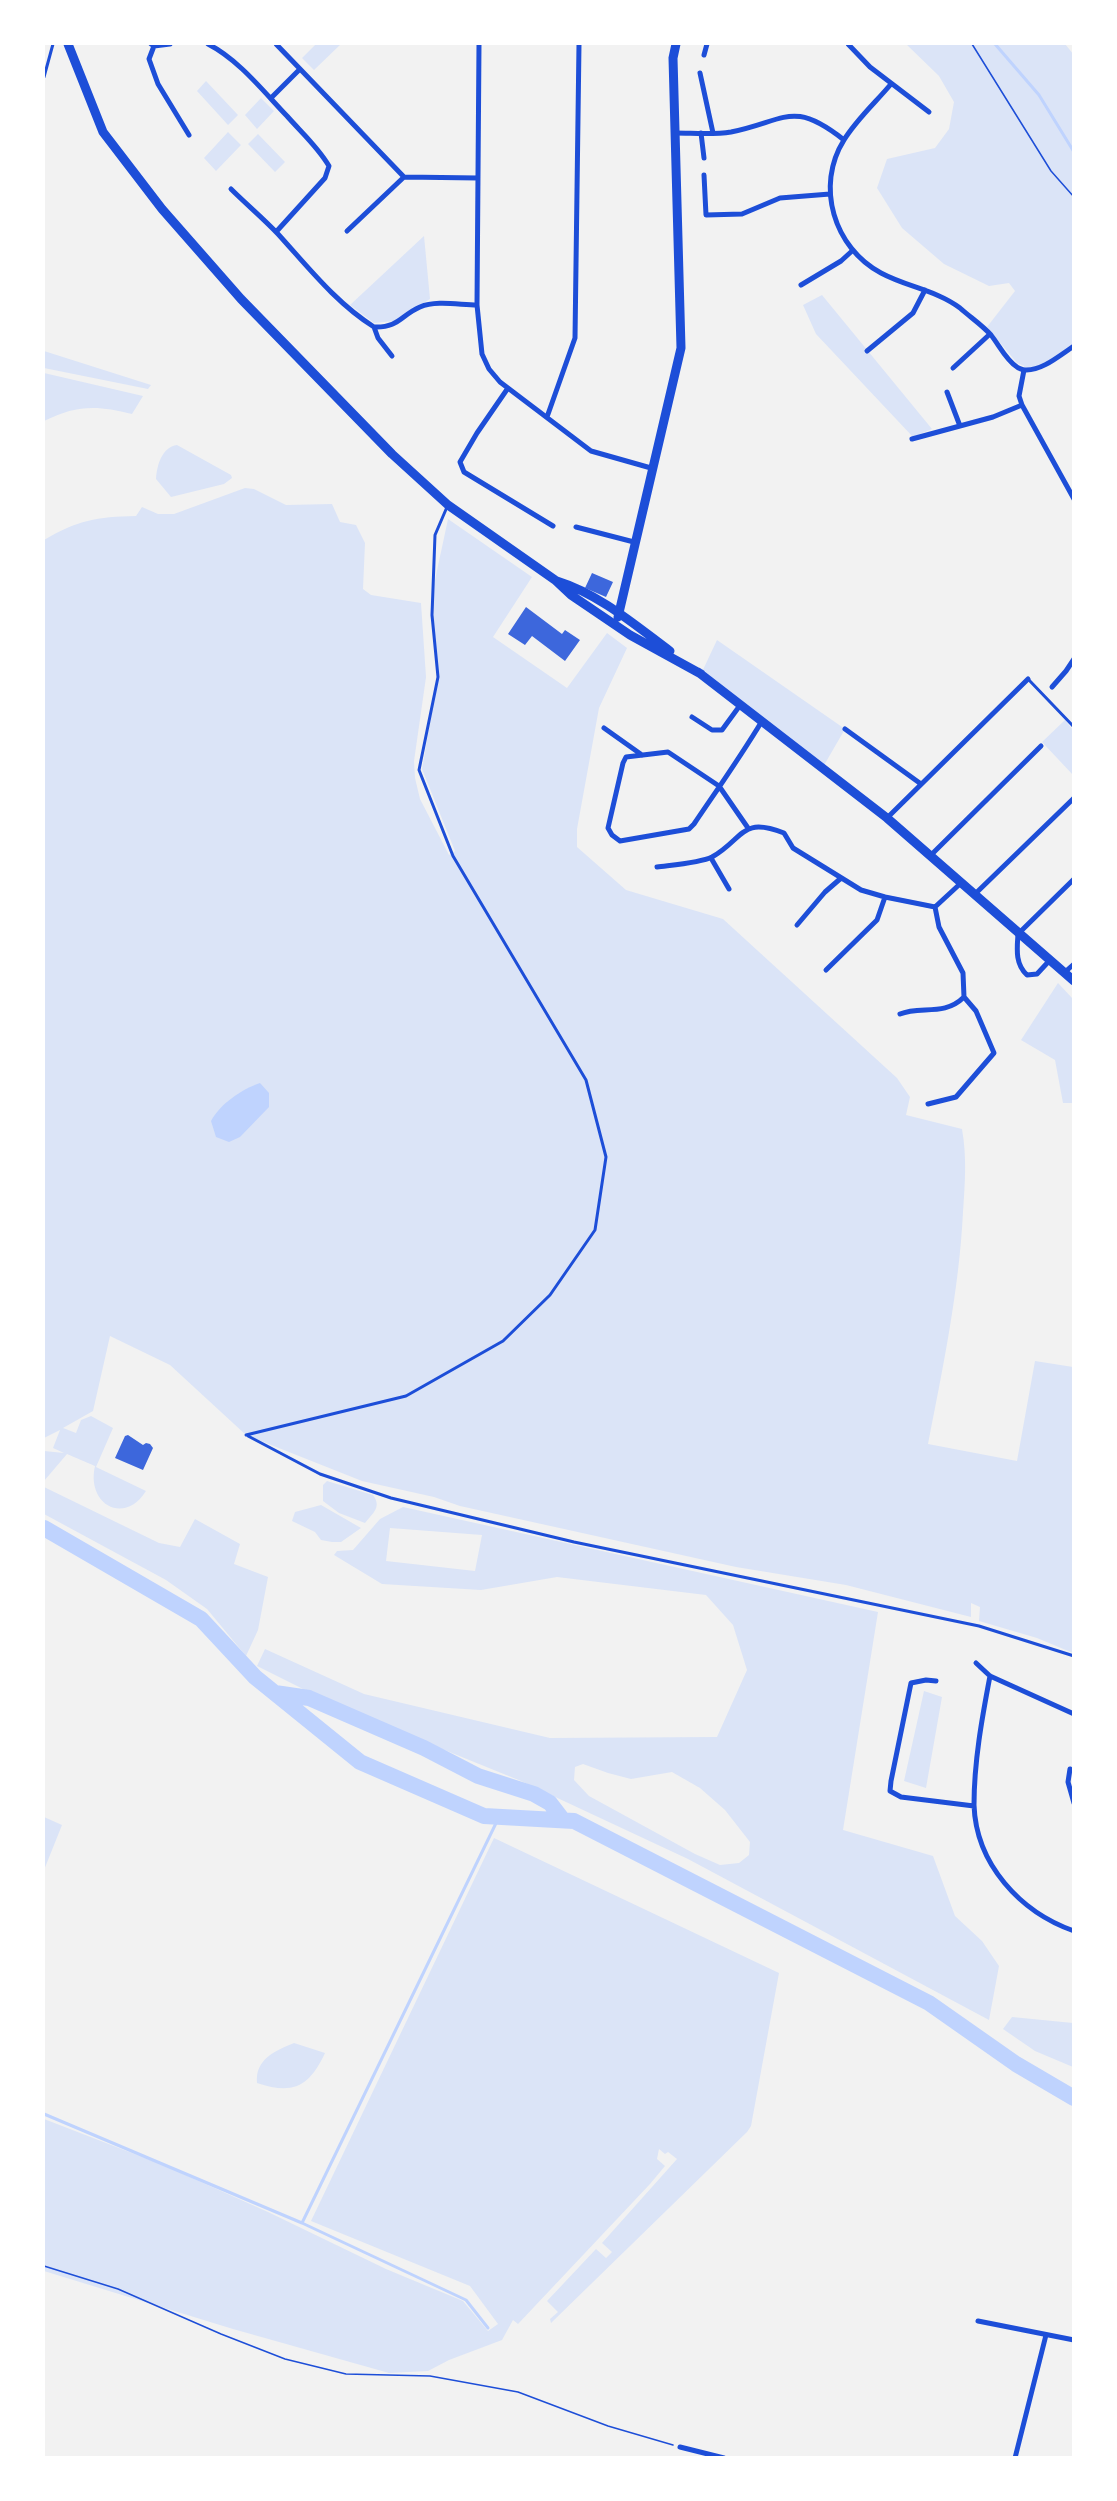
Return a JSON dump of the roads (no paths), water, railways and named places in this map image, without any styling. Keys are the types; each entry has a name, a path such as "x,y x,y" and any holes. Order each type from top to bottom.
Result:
{"main road":[{"path":"68,44 103,132 162,208 241,299 392,454 448,505 555,580 571,595 616,625 700,674"},
{"path":"616,625 681,348 673,58 676,44"},
{"path":"555,580 574,586 618,614 741,704 887,818 1074,981"}],"street":[{"path":"170,44 152,45 150,60 158,84 189,135"},
{"path":"208,44 224,52 271,98 322,154 329,166 325,178 276,232"},
{"path":"276,44 404,177"},
{"path":"479,44 477,305 482,354 489,369 508,388 591,451 651,468"},
{"path":"547,417 575,338 579,44"},
{"path":"704,56 707,44"},
{"path":"848,44 891,84 929,112"},
{"path":"271,98 300,69"},
{"path":"700,73 714,133"},
{"path":"891,84 844,140 834,161 830,194 839,228 852,250 882,273 925,290 958,307 990,334 1012,362 1024,370 1042,366 1074,346"},
{"path":"675,133 714,133 738,130 787,116 801,116 815,120 844,140"},
{"path":"701,133 704,159"},
{"path":"704,175 706,215 742,214 780,198 830,194"},
{"path":"347,231 404,177 478,178"},
{"path":"231,189 276,232 324,286 374,327 378,339 392,356"},
{"path":"801,285 841,261 852,250"},
{"path":"867,351 914,313 925,290"},
{"path":"374,327 395,324 419,307 428,305 477,305"},
{"path":"953,368 990,334"},
{"path":"1024,370 1019,396 1022,405 1074,499"},
{"path":"508,388 460,462 464,472 553,526"},
{"path":"947,392 960,426"},
{"path":"912,439 993,417 1022,405"},
{"path":"576,527 634,542"},
{"path":"1052,687 1074,659"},
{"path":"887,818 1028,679"},
{"path":"692,717 712,730 722,730 741,704"},
{"path":"748,828 719,786 668,752 626,757 608,828 612,835 620,841 689,829 719,786 762,721"},
{"path":"604,728 642,755"},
{"path":"845,729 921,784"},
{"path":"931,855 1041,746"},
{"path":"975,894 1074,798"},
{"path":"657,867 711,858 748,828 764,825 784,833 792,848 861,890 935,907"},
{"path":"711,858 729,889"},
{"path":"797,925 825,892 840,879"},
{"path":"1050,960 1037,974 1027,975 1020,969 1017,954 1018,934 1074,879"},
{"path":"935,907 961,883"},
{"path":"826,970 877,920 885,897"},
{"path":"928,1104 956,1097 994,1053 976,1011 964,997 963,973 939,927 935,907"},
{"path":"1065,972 1074,963"},
{"path":"900,1014 908,1011 930,1012 957,1004 964,997"},
{"path":"976,1663 990,1676 1074,1714"},
{"path":"990,1676 981,1721 974,1806 981,1839 994,1868 1014,1896 1034,1913 1074,1931"},
{"path":"936,1681 911,1683 891,1781 891,1791 901,1797 974,1806"},
{"path":"1070,1769 1068,1782 1074,1803"},
{"path":"978,2321 1074,2340"},
{"path":"1015,2457 1046,2335"},
{"path":"680,2447 724,2457"}],"lane":[{"path":"44,76 53,44"},
{"path":"448,505 435,535 432,615 438,677 418,770 453,856 586,1080 606,1157 595,1230 550,1295 503,1341 406,1396 246,1435 320,1474 391,1498 574,1542 979,1626 1074,1656"},
{"path":"1028,679 1074,727"}],"water":[{"path":"260,1083 269,1093 269,1107 240,1137 229,1142 216,1137 211,1121 215,1115 232,1098"}],"waterway":[{"path":"995,44 1039,95 1074,152"},
{"path":"44,1528 201,1619 255,1677 360,1762 484,1816 574,1821 929,2003 1016,2064 1074,2098"},
{"path":"275,1693 309,1698 424,1748 478,1776 534,1794 550,1803 563,1820"},
{"path":"44,2114 302,2223 499,1817"},
{"path":"302,2223 466,2300 488,2328"}]}
